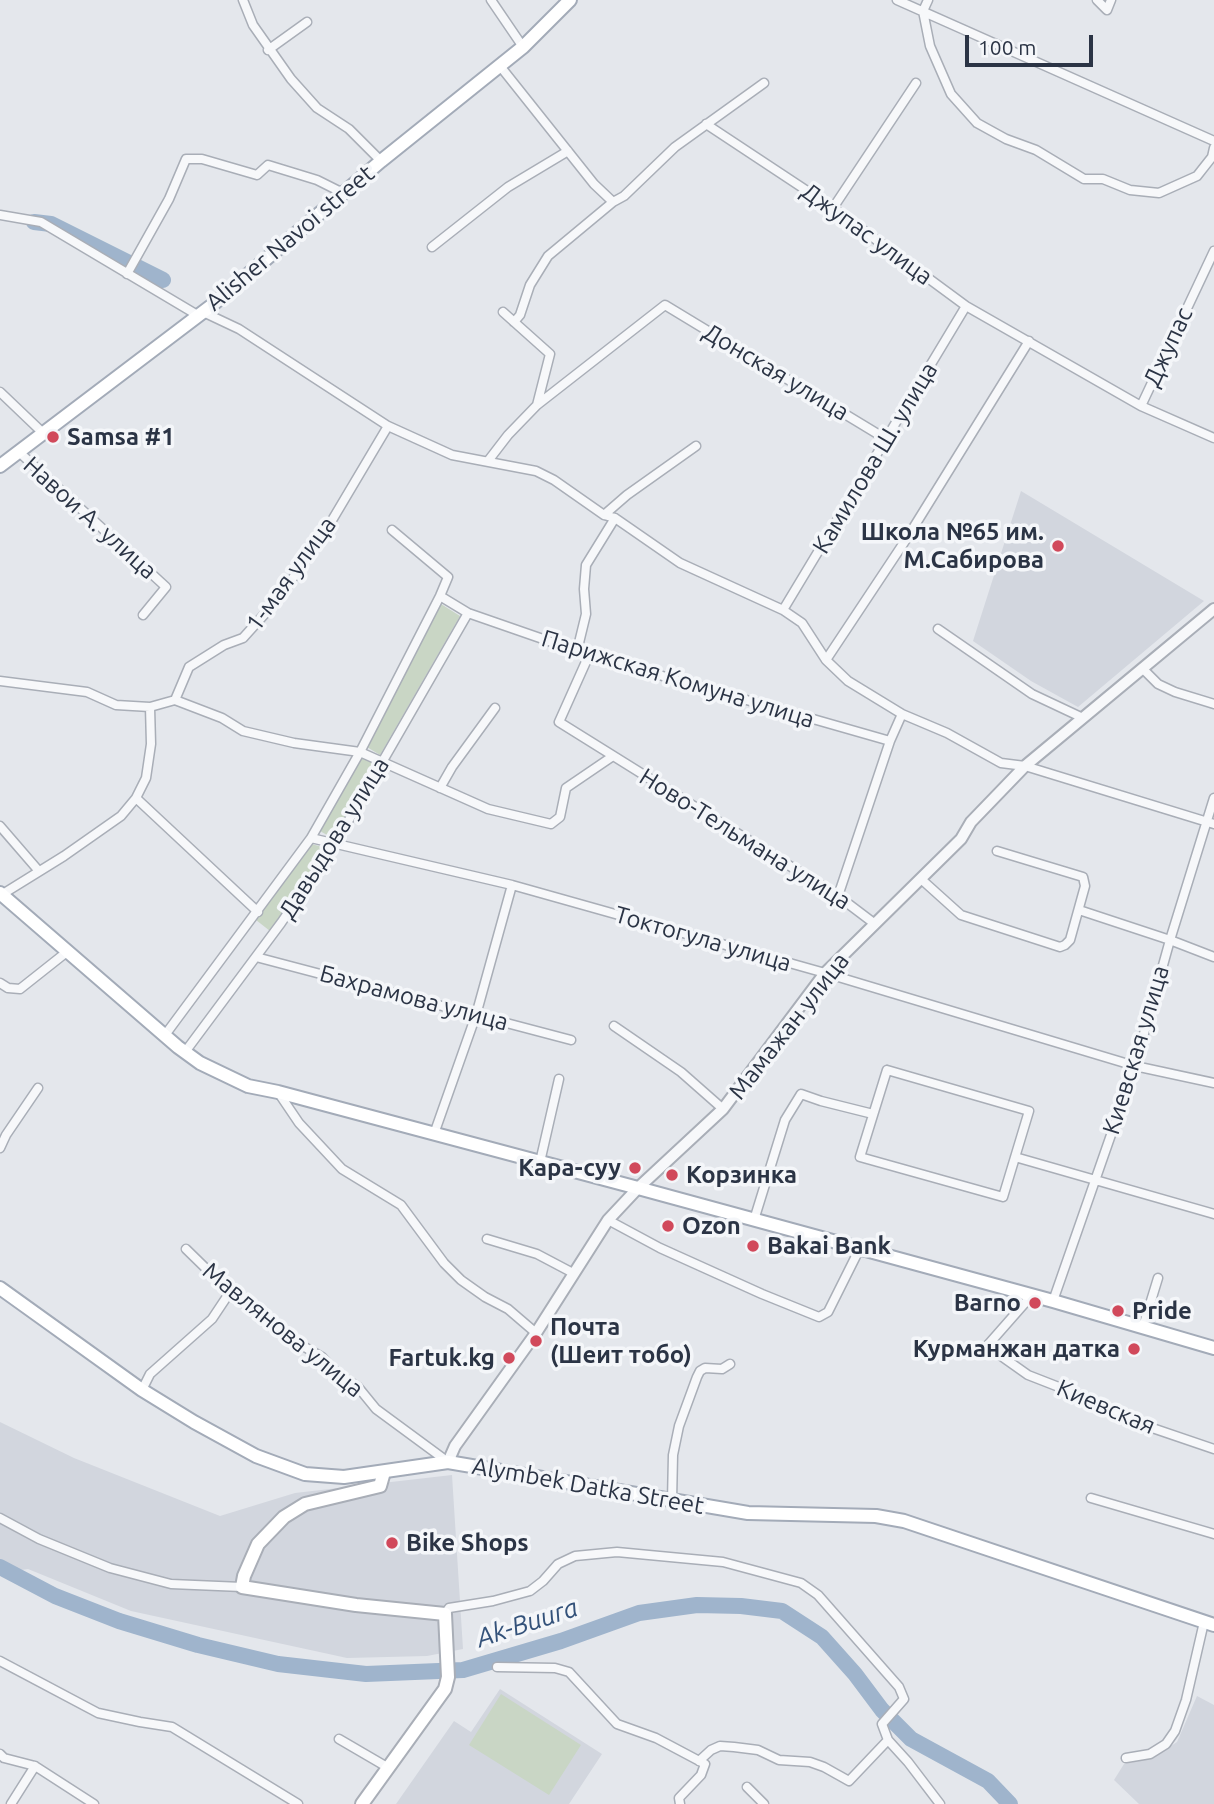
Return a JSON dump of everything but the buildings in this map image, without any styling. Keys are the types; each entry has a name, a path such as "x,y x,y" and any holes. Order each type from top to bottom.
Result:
{"main road":[{"name":"Alisher Navoi street","path":"0,466 201,314 381,161 523,47 570,0"},
{"path":"1,894 185,1052 200,1063 247,1086 278,1091 638,1188 1053,1301 1214,1348"},
{"name":"Alymbek Datka Street","path":"0,1288 142,1390 194,1422 280,1466 321,1477 384,1472 448,1462 748,1513 876,1516 904,1521 1209,1623"},
{"path":"362,1804 445,1689 448,1677 444,1614 356,1605 242,1587 246,1569 258,1544 284,1517 304,1504 380,1486 384,1472"}],"street":[{"path":"243,0 253,25 268,50 317,108 349,129 381,161"},
{"path":"491,0 523,47"},
{"path":"897,0 1214,141"},
{"path":"928,0 923,11 930,46 951,94 976,123 1006,139 1036,150 1084,179 1103,179 1130,190 1159,193 1197,176 1213,154"},
{"path":"1097,0 1107,10 1111,0"},
{"path":"268,50 307,22"},
{"path":"500,66 594,184 612,202"},
{"path":"514,322 520,315 530,285 548,256 612,202 624,196 675,147 764,83"},
{"path":"833,208 916,83"},
{"name":"Джупас улица","path":"706,124 833,208 966,306 1140,405 1214,438"},
{"path":"432,247 508,187 568,151"},
{"path":"127,274 169,199 186,159 202,159 257,175 268,164 317,180 344,193"},
{"path":"0,215 41,222 127,274 201,314 251,336 388,426 452,455 536,471 554,480 680,563 783,610 802,623 825,660 848,681 902,714 947,733 1001,763 1025,766 1210,823"},
{"name":"Джупас","path":"1140,405 1214,251"},
{"name":"Донская улица","path":"537,405 665,305 886,439"},
{"name":"Камилова Ш. улица","path":"783,610 966,306"},
{"path":"488,461 537,405 550,354 503,312"},
{"path":"825,660 907,538 1029,341"},
{"path":"0,392 43,433"},
{"name":"1-мая улица","path":"175,700 189,667 224,645 243,638 280,597 331,522 388,426"},
{"path":"604,515 627,495 696,446"},
{"name":"Навои А. улица","path":"19,452 166,587 143,615"},
{"path":"577,650 586,614 586,565 615,518"},
{"path":"165,1035 311,838 360,752 440,596 448,577 392,530"},
{"name":"Парижская Комуна улица","path":"440,596 468,613 589,655 890,741"},
{"name":"Мамажан улица","path":"448,1462 455,1446 536,1333 608,1220 638,1188 723,1110 825,973 961,839 971,822 1025,766 1214,609"},
{"name":"Давыдова улица","path":"185,1052 335,844 468,613"},
{"path":"938,629 1032,694 1083,718"},
{"name":"Ново-Тельмана улица","path":"589,655 559,722 838,896 875,924"},
{"path":"1142,668 1158,684 1214,704"},
{"path":"0,681 87,692 116,705 150,707 175,700"},
{"name":"Ново-Тельмана улица","path":"175,700 222,718 243,732 294,743 360,752 488,809 551,824 560,817 566,788 613,756"},
{"path":"1,894 64,856 121,816 136,798 146,778 151,744 150,707"},
{"path":"440,788 495,708"},
{"path":"838,896 890,741 902,714"},
{"path":"136,798 258,912"},
{"name":"Киевская улица","path":"1053,1301 1135,1066 1170,940 1210,823 1214,798"},
{"path":"0,826 38,870"},
{"name":"Токтогула улица","path":"311,838 512,885 825,973 1135,1066 1214,1083"},
{"path":"921,879 961,915 1060,947 1070,940 1085,886 1083,877 997,851"},
{"path":"434,1134 476,1015 512,885"},
{"path":"1079,910 1214,957"},
{"path":"0,983 8,988 20,989 68,951"},
{"name":"Бахрамова улица","path":"256,957 571,1040"},
{"path":"614,1026 681,1072 723,1110"},
{"path":"887,1070 1029,1111 1015,1157 1003,1197 860,1157 887,1070"},
{"path":"540,1162 559,1080"},
{"path":"0,1148 3,1133 38,1088"},
{"path":"278,1091 299,1123 342,1169 401,1205 444,1263 461,1280 508,1309 536,1333"},
{"path":"754,1220 785,1120 801,1094 873,1114"},
{"path":"1015,1157 1214,1214"},
{"path":"608,1220 671,1253 819,1317 828,1311 859,1250"},
{"path":"486,1239 537,1254 573,1273"},
{"name":"Мавлянова улица","path":"186,1249 230,1292 282,1334 322,1357 339,1375 358,1387 376,1409 448,1462"},
{"path":"1143,1327 1158,1278"},
{"path":"142,1390 150,1374 212,1319 230,1292"},
{"name":"Киевская","path":"1031,1296 987,1346 1028,1375 1087,1398 1117,1416 1214,1449"},
{"path":"672,1501 673,1455 679,1426 697,1377 705,1368 722,1370 730,1364"},
{"path":"1091,1498 1214,1534"},
{"path":"0,1518 39,1539 110,1568 171,1584 242,1587"},
{"path":"444,1614 449,1608 493,1601 530,1591 558,1564 575,1556 617,1552 723,1562 801,1583 818,1595 899,1687 904,1699 882,1724 888,1740 940,1804"},
{"path":"1126,1758 1150,1754 1167,1744 1175,1731 1209,1623"},
{"path":"0,1661 98,1713 172,1727 298,1804"},
{"path":"497,1667 555,1668 569,1672 617,1724 656,1738 705,1764 704,1770 679,1798 680,1804"},
{"path":"339,1740 387,1767"},
{"path":"699,1761 720,1746 758,1750 779,1760 810,1762 849,1781 888,1740"},
{"path":"0,1754 4,1758 35,1766 81,1801 94,1804"},
{"path":"11,1804 35,1766"},
{"path":"747,1787 764,1804"}],"shaded area":[{"name":"Школа №65 им. М.Сабирова","path":"1021,491 1204,601 1078,707 1031,681 973,641"},
{"path":"0,1422 74,1458 220,1516 295,1493 452,1475 463,1649 427,1656 347,1658 131,1611 28,1569 0,1573"},
{"path":"500,1689 602,1754 569,1804 396,1804 454,1721 471,1732"},
{"path":"1197,1696 1214,1705 1214,1804 1139,1804 1114,1780 1124,1764 1153,1758 1177,1742"}],"green space":[{"path":"441,604 460,616 380,755 367,747"},
{"path":"361,756 377,765 334,839 320,831"},
{"path":"311,844 327,848 270,931 256,920"},
{"path":"501,1694 581,1745 549,1795 469,1745"}],"waterway":[{"path":"34,222 51,224 163,280"},
{"name":"Ak-Buura","path":"0,1567 55,1596 119,1621 198,1645 278,1664 366,1674 463,1670 561,1641 639,1613 697,1605 741,1606 782,1611 822,1637 882,1710 911,1739 988,1781 1010,1804"}],"place":[{"name":"Samsa #1","path":"53,437"},
{"name":"Школа №65 им. М.Сабирова","path":"1058,546"},
{"name":"Кара-суу","path":"635,1168"},
{"name":"Корзинка","path":"672,1175"},
{"name":"Ozon","path":"668,1226"},
{"name":"Bakai Bank","path":"753,1246"},
{"name":"Barno","path":"1035,1303"},
{"name":"Pride","path":"1118,1311"},
{"name":"Почта (Шеит тобо)","path":"536,1341"},
{"name":"Курманжан датка","path":"1134,1349"},
{"name":"Fartuk.kg","path":"509,1358"},
{"name":"Bike Shops","path":"392,1543"}]}
